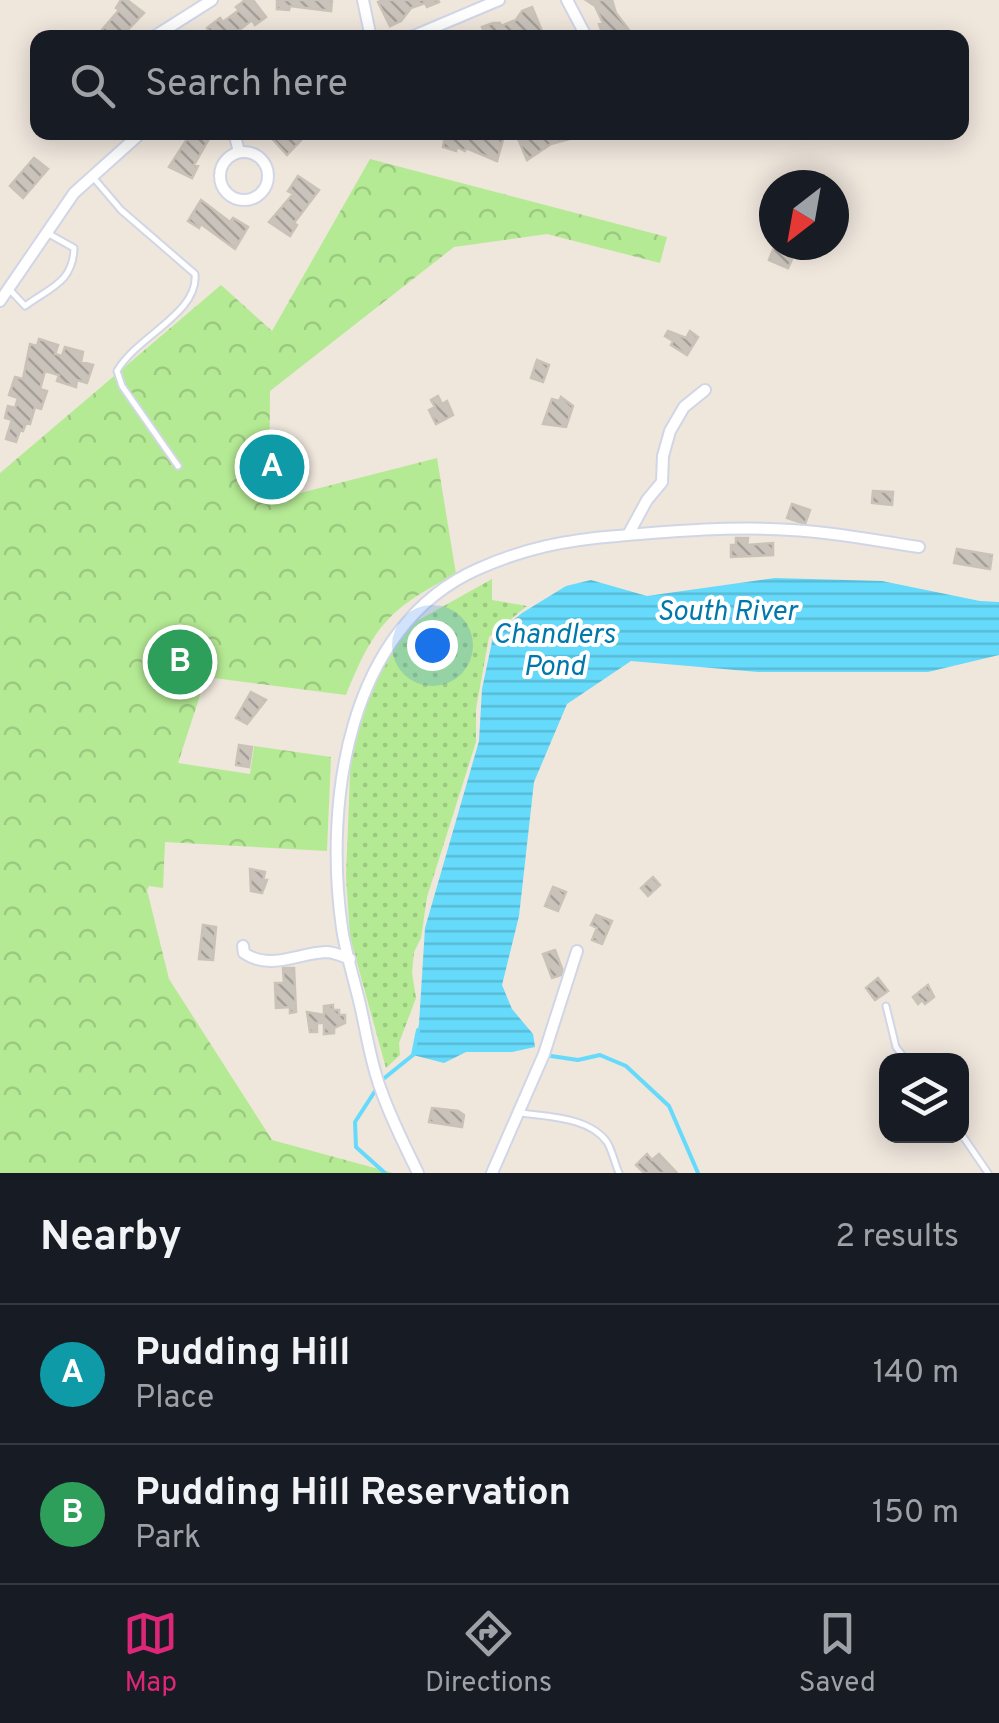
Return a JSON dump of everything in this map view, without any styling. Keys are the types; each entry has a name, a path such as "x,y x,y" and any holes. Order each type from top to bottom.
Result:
{"street":[{"path":"165,30 212,0"},
{"path":"363,0 369,30"},
{"path":"435,30 500,0"},
{"path":"567,0 583,30"},
{"path":"0,301 74,193 133,140"},
{"path":"236,140 239,152"},
{"path":"239,152 258,157 266,167 264,189 257,197 233,198 222,188 219,176 229,157 239,152"},
{"path":"628,534 662,482 670,430 684,407 705,390"},
{"path":"418,1173 376,1078 342,929 338,845 347,753 365,693 398,633 442,590 477,569 561,540 677,528 777,529 919,547"},
{"path":"330,951 342,929"},
{"path":"242,946 244,953 255,961 281,961 330,951 350,959"},
{"path":"492,1173 537,1069 577,951"}],"lane":[{"path":"91,175 121,210 195,274 195,286 186,305 139,342 117,371 122,386 178,466"},
{"path":"10,290 25,306 68,274 74,248 48,233"},
{"path":"886,1006 901,1053"},
{"path":"518,1112 590,1128 607,1142 618,1173"},
{"path":"967,1143 988,1173"}],"green space":[{"path":"370,159 667,237 660,263 547,234 454,247 270,391 269,501 437,458 456,574 414,598 386,621 375,635 346,695 206,677 178,763 250,774 254,746 331,757 327,851 165,842 163,888 149,886 147,890 169,979 272,1140 393,1173 0,1173 0,473 221,285 272,331"},
{"path":"492,579 492,600 527,606 489,637 476,709 476,742 427,897 421,938 414,952 416,998 399,1043 400,1055 386,1068 350,937 346,876 351,749 362,706 383,661 408,626"}],"water":[{"name":"Chandlers Pond","path":"775,578 882,581 999,602 999,655 928,672 758,672 631,661 567,704 534,782 519,916 502,985 512,1009 533,1034 535,1047 512,1052 466,1052 444,1063 413,1055 419,1024 425,928 479,741 482,689 493,637 522,613 566,586 591,580 647,596"}],"building":[{"path":"121,0 127,0 144,13 128,30 102,30 119,10 116,8"},
{"path":"245,0 253,0 266,17 255,25 252,20 239,30 208,30 220,18 223,22 239,10 236,7"},
{"path":"277,0 332,0 331,11 290,6 289,10 277,9"},
{"path":"586,0 612,0 629,30 601,30 599,24 603,23 595,6"},
{"path":"378,2 439,2 411,8 401,21 390,26"},
{"path":"532,7 542,30 483,30 482,27 493,23 501,26 516,20 522,11"},
{"path":"186,140 208,140 194,165 198,166 192,178 169,167"},
{"path":"273,140 301,140 287,155"},
{"path":"444,140 503,140 497,161 466,148 465,151 457,147 456,151 443,147"},
{"path":"519,140 566,140 551,144 527,160"},
{"path":"34,158 48,169 23,198 10,186"},
{"path":"298,176 319,190 294,223 297,225 290,236 269,222 293,194 288,191"},
{"path":"201,200 230,222 233,218 248,227 235,249 201,224 199,228 188,221"},
{"path":"769,260 792,260 788,268"},
{"path":"668,331 686,338 690,331 698,337 687,355 671,345 673,341 665,336"},
{"path":"39,339 58,345 55,354 62,356 65,347 83,352 81,362 93,365 87,383 77,380 76,387 57,381 59,375 45,371 40,389 47,391 41,409 35,407 30,424 20,430 16,442 6,439 12,420 5,418 8,406 15,408 18,398 9,395 15,377 23,379 30,344 37,346"},
{"path":"537,360 549,365 543,382 531,378"},
{"path":"438,396 442,404 447,401 453,415 436,424 429,410 435,407 431,400"},
{"path":"561,397 573,406 566,427 543,424 552,399 559,401"},
{"path":"873,491 893,492 892,505 872,503"},
{"path":"792,504 810,510 805,524 787,518"},
{"path":"736,538 748,538 747,545 773,543 773,555 731,557 731,545 736,545"},
{"path":"957,549 992,555 990,569 954,563"},
{"path":"251,692 266,700 247,724 236,718"},
{"path":"239,745 252,747 249,767 236,765"},
{"path":"250,869 265,872 263,880 267,880 262,893 251,891"},
{"path":"653,877 660,885 648,896 641,888"},
{"path":"553,887 566,892 558,911 545,906"},
{"path":"596,915 612,921 602,944 592,940 597,928 591,925"},
{"path":"203,925 216,927 213,960 199,959"},
{"path":"555,950 564,974 552,978 543,954"},
{"path":"283,968 294,968 296,1012 290,1013 290,1007 276,1008 275,983 284,983"},
{"path":"878,978 888,991 875,1000 866,988"},
{"path":"928,985 934,997 918,1004 913,997"},
{"path":"333,1005 339,1015 345,1015 345,1023 334,1028 334,1033 324,1034 324,1023 317,1023 317,1032 310,1032 307,1012 324,1015 324,1006"},
{"path":"432,1108 458,1111 464,1115 462,1127 429,1122"},
{"path":"647,1154 652,1160 659,1154 677,1173 644,1173 636,1165"}],"waterway":[{"name":"South River","path":"382,1080 413,1055 418,1030"},
{"name":"South River","path":"551,1056 578,1060 600,1055 626,1066 669,1106 698,1173"},
{"name":"South River","path":"377,1088 355,1122 356,1147 385,1173"}],"place":[{"name":"Pudding Hill","path":"272,467"},
{"name":"Pudding Hill Reservation","path":"180,662"}]}
